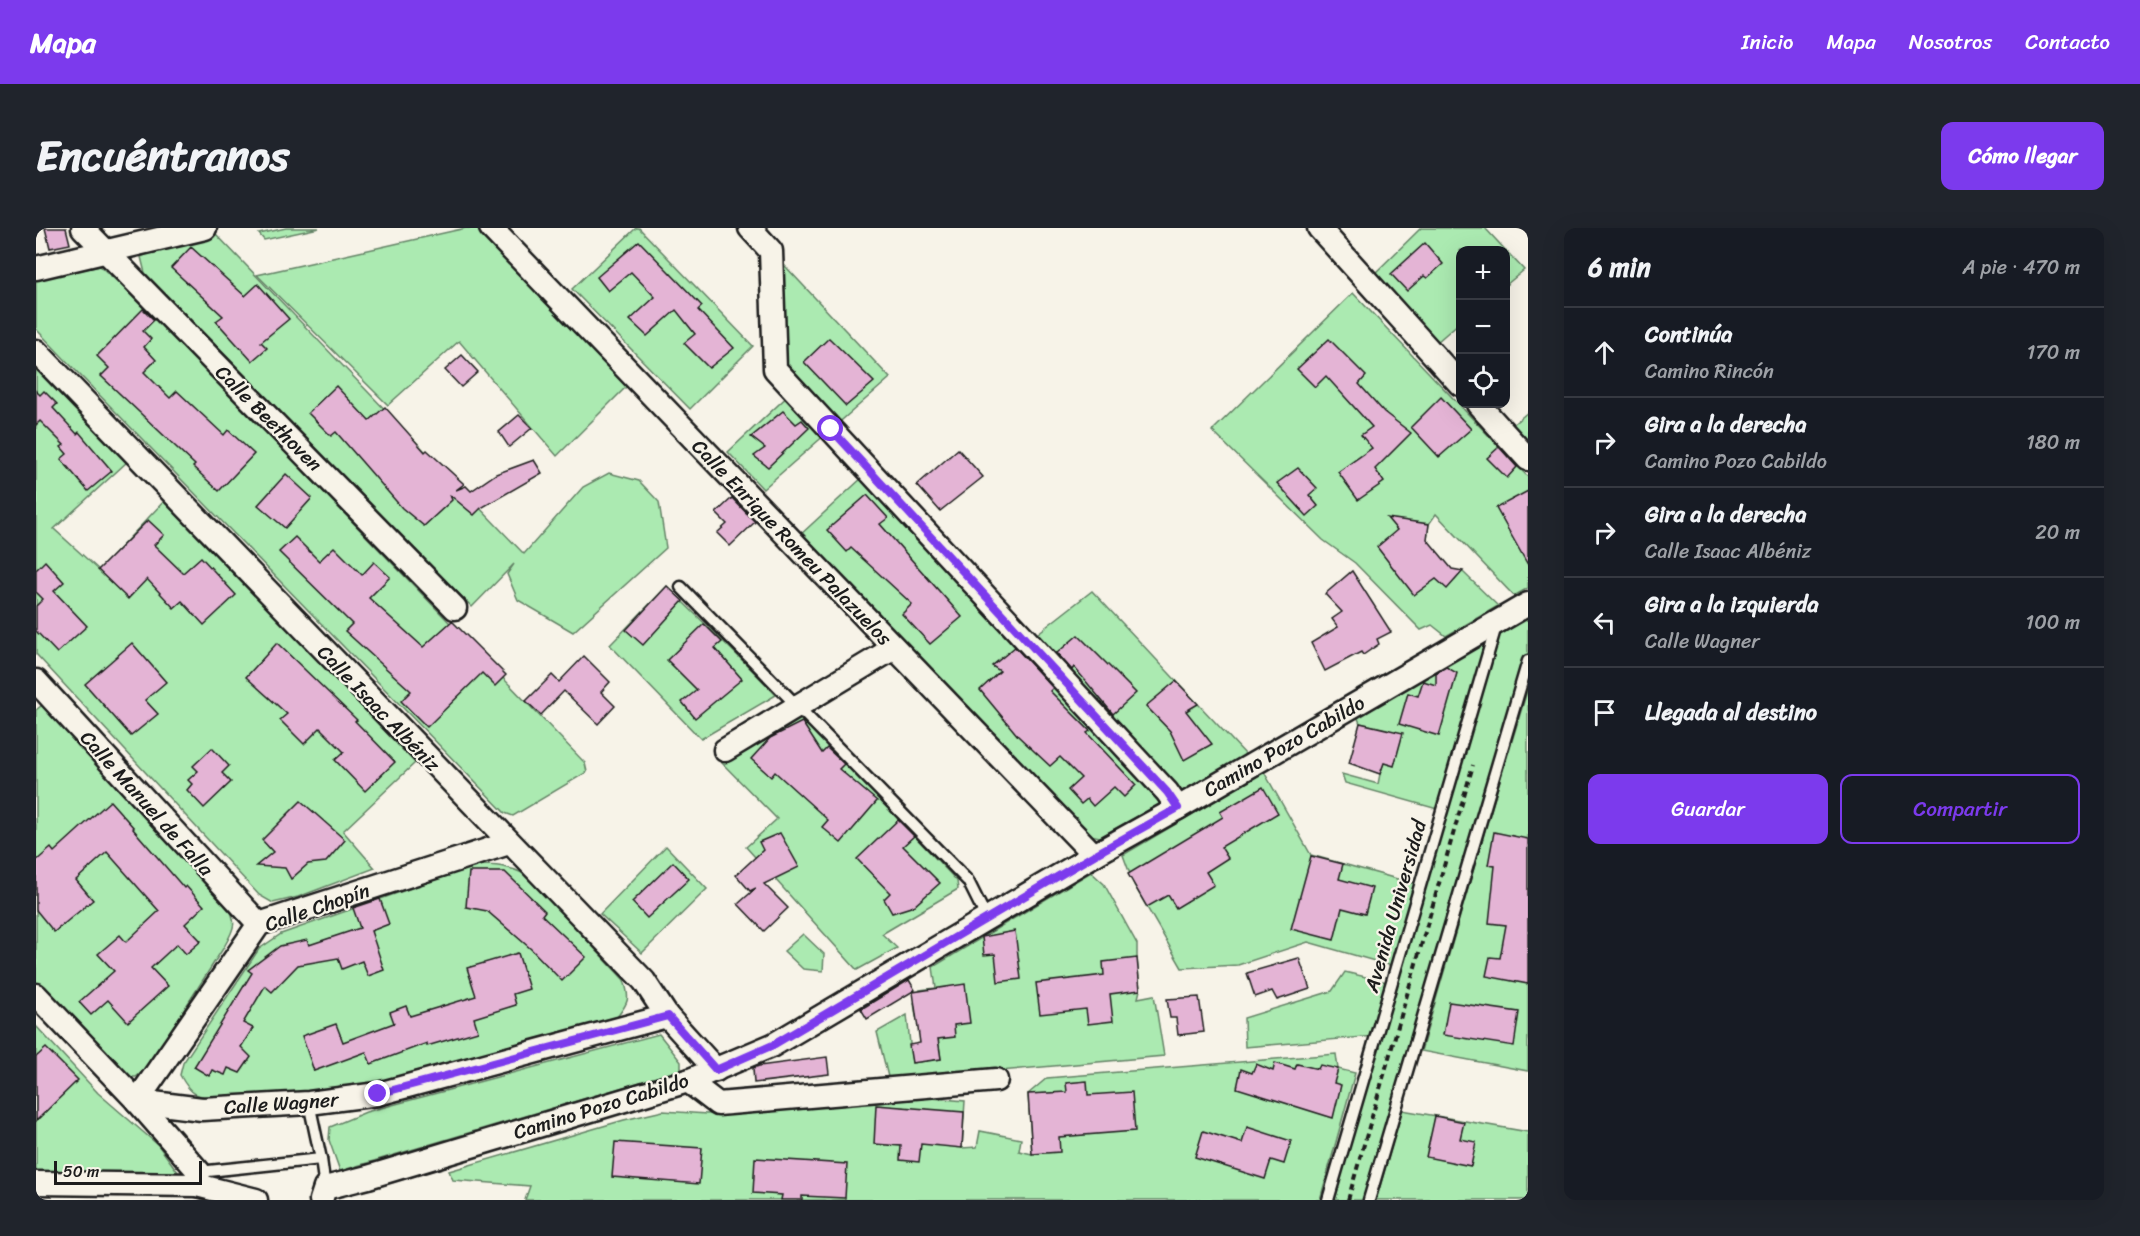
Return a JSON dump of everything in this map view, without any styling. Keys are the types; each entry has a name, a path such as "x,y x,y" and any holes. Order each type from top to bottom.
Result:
{"street":[{"name":"Calle Beethoven","path":"82,228 456,608"},
{"path":"36,268 205,228"},
{"name":"Calle Enrique Romeu Palazuelos","path":"491,228 1094,855"},
{"path":"750,228 771,251 775,369 1151,775 1178,808"},
{"path":"1319,228 1456,379"},
{"name":"Calle Isaac Albéniz","path":"36,351 644,981 668,1016 716,1070"},
{"path":"1482,408 1528,459"},
{"name":"Camino Pozo Cabildo","path":"323,1194 368,1177 688,1081 773,1045 1094,855 1528,604"},
{"path":"725,750 894,648"},
{"name":"Calle Manuel de Falla","path":"36,681 259,924"},
{"name":"Calle Chopín","path":"137,1101 259,924 509,843"},
{"path":"36,995 137,1101 198,1179"},
{"name":"Calle Wagner","path":"137,1101 202,1109 309,1103 378,1094 668,1016"},
{"path":"688,1081 718,1104 996,1080"},
{"path":"36,1184 198,1179 256,1200"}],"lane":[{"path":"681,586 968,881 987,919"},
{"name":"Avenida Universidad","path":"1328,1200 1497,623"},
{"path":"1369,1200 1528,661"},
{"path":"309,1103 321,1159 323,1194"},
{"path":"198,1179 321,1159"}],"path":[{"path":"1348,1200 1474,763"}],"green space":[{"path":"286,228 319,228 264,240 259,234"},
{"path":"466,228 483,228 635,378 557,456 459,341 388,405 257,275"},
{"path":"636,228 639,228 753,346 690,409 572,289"},
{"path":"1421,228 1485,228 1501,246 1456,246 1456,325 1437,342 1373,275"},
{"path":"216,234 524,554 583,487 609,473 639,481 659,502 666,548 573,632 518,600 507,574 514,564 472,607 145,273 141,257 153,251"},
{"path":"771,251 890,378 763,489 728,452 794,390 775,369"},
{"path":"1510,255 1524,270 1510,282"},
{"path":"100,266 145,307 585,763 587,772 513,816 505,813 78,373 36,329 36,279"},
{"path":"1353,293 1456,401 1456,408 1462,408 1528,477 1528,588 1514,596 1436,514 1429,524 1426,546 1455,580 1462,571 1498,606 1446,636 1432,625 1421,630 1355,563 1323,540 1212,431"},
{"path":"36,369 127,462 54,529 99,570 166,499 415,763 343,831 375,868 298,897 273,903 259,895 36,654"},
{"path":"1528,412 1528,445 1511,426"},
{"path":"864,476 1163,802 1100,837 1085,834 799,536"},
{"path":"667,586 776,695 701,739 610,645"},
{"path":"1092,591 1247,756 1178,794 1033,637"},
{"path":"1528,604 1528,661 1369,1200 1328,1200 1375,1036 1245,1047 1244,1018 1332,991 1345,972 1391,983 1396,967 1308,942 1238,965 1182,968 1134,885 1123,855 1264,772 1311,855 1419,885 1441,810 1345,783 1342,774 1378,784 1389,747 1388,729 1360,723 1357,716"},
{"path":"1528,688 1528,1071 1421,1051"},
{"path":"47,701 226,900 232,914 233,929 224,947 146,1069 136,1077 125,1077 36,988 36,710"},
{"path":"797,717 822,738 957,881 958,889 882,934 897,948 857,970 746,847 777,819 720,761"},
{"path":"666,846 707,889 642,953 600,914"},
{"path":"477,865 501,866 525,874 624,980 627,1000 617,1017 368,1087 221,1098 201,1096 188,1088 180,1075 183,1063 259,949 281,934"},
{"path":"1091,872 1104,884 1137,944 1140,990 1138,998 1154,995 1164,1056 889,1081 877,1032 907,1015 912,1063 941,1059 935,1015 916,1017 914,1003 922,1002 920,990 936,988 933,967"},
{"path":"803,934 824,954 823,971 803,969 784,951"},
{"path":"36,1026 98,1093 158,1145 178,1172 176,1179 36,1175"},
{"path":"659,1034 681,1062 681,1070 340,1171 329,1140 330,1127 366,1112"},
{"path":"1336,1054 1338,1069 1355,1073 1320,1200 525,1200 530,1186 453,1180 449,1171 624,1120 663,1111 707,1114 898,1095 965,1101 962,1148 977,1147 980,1131 1021,1139 1019,1151 1032,1154 1028,1094 1047,1078"},
{"path":"1402,1110 1528,1132 1528,1200 1376,1200"}],"building":[{"path":"45,228 66,228 70,244 50,248"},
{"path":"639,241 702,306 698,310 734,348 709,368 684,343 695,334 676,310 647,336 630,320 655,297 631,272 608,291 597,277"},
{"path":"1425,243 1443,264 1427,278 1424,276 1407,291 1391,274"},
{"path":"191,247 245,296 258,284 289,319 261,342 267,348 252,361 216,321 223,316 171,268"},
{"path":"143,309 154,320 143,331 151,339 144,347 156,360 144,372 170,398 177,391 224,435 228,430 254,454 219,491 193,467 195,465 101,376 109,368 97,356"},
{"path":"829,338 874,382 846,406 804,362"},
{"path":"1329,339 1366,376 1359,384 1384,412 1411,433 1375,469 1384,482 1358,500 1338,472 1372,448 1361,435 1372,427 1326,376 1315,387 1297,369"},
{"path":"462,355 478,372 461,387 445,370"},
{"path":"336,386 369,421 385,407 425,452 427,450 464,484 456,490 466,486 471,491 496,474 534,460 542,473 481,508 474,515 450,495 452,500 424,526 402,508 336,432 331,436 308,413"},
{"path":"36,391 40,395 44,391 57,404 53,408 77,434 79,432 112,471 88,491 61,459 67,454 61,447 64,445 40,421 36,425"},
{"path":"1441,397 1471,429 1439,457 1411,427"},
{"path":"783,411 796,424 802,420 809,428 768,467 754,456 765,448 751,437"},
{"path":"519,415 532,428 509,447 499,432"},
{"path":"1499,447 1517,467 1507,478 1487,458"},
{"path":"958,449 983,477 940,511 917,485"},
{"path":"1298,468 1317,488 1309,495 1318,506 1307,516 1277,483"},
{"path":"286,474 312,498 285,528 258,505"},
{"path":"1528,491 1528,565 1496,508"},
{"path":"867,495 888,518 880,524 962,617 930,644 902,614 912,604 851,548 847,552 827,530"},
{"path":"732,498 755,522 730,546 717,533 727,524 716,513"},
{"path":"1387,518 1429,524 1427,539 1452,569 1463,571 1447,589 1436,579 1414,595 1377,547 1397,530"},
{"path":"148,520 164,535 154,545 183,573 201,557 236,595 204,625 182,601 174,608 147,579 128,599 98,570"},
{"path":"295,537 319,561 334,547 362,575 374,562 390,577 369,598 423,647 452,621 506,675 495,686 482,673 427,727 401,701 411,691 345,631 352,624 279,552"},
{"path":"45,561 64,582 54,591 87,626 57,653 36,631 36,606 43,599 36,592 36,570"},
{"path":"1352,571 1391,632 1377,639 1379,644 1363,655 1361,652 1325,671 1311,643 1338,627 1332,619 1342,612 1325,594"},
{"path":"667,586 683,601 643,645 626,630"},
{"path":"704,624 722,642 715,648 742,679 695,718 682,702 697,690 667,660"},
{"path":"1078,635 1136,693 1113,714 1074,667 1072,670 1057,653"},
{"path":"132,643 166,682 145,700 158,714 131,736 85,684"},
{"path":"277,643 357,720 355,721 395,762 365,791 335,760 344,752 320,728 304,744 280,720 287,714 246,677"},
{"path":"1015,647 1053,688 1050,691 1090,731 1087,733 1136,785 1124,797 1114,787 1093,806 1087,799 1081,804 1068,790 1081,778 1060,757 1050,766 1018,736 980,690 1000,671 992,666"},
{"path":"584,656 610,682 601,692 615,706 598,724 564,691 541,715 526,701 552,675 559,682"},
{"path":"1446,667 1457,673 1439,736 1399,724 1408,693 1418,696 1423,681 1436,685 1436,673"},
{"path":"1176,681 1198,704 1186,711 1212,744 1184,760 1170,731 1146,706"},
{"path":"802,722 822,753 827,748 844,764 839,769 877,801 841,843 822,827 828,820 775,772 771,777 751,759 770,738"},
{"path":"1360,723 1403,733 1394,766 1384,763 1380,774 1349,763"},
{"path":"212,748 229,766 222,773 231,782 204,808 187,790 192,784 188,780 198,771 193,766"},
{"path":"1263,787 1278,813 1221,847 1228,858 1206,872 1214,885 1176,908 1168,895 1147,907 1128,874 1223,817 1220,812"},
{"path":"110,801 184,888 186,886 204,906 185,924 201,941 186,954 177,944 151,968 168,986 128,1022 108,1000 91,1015 79,1002 114,971 98,954 120,935 126,942 159,911 107,852 76,880 93,900 54,932 36,910 36,861 51,848 54,852"},
{"path":"301,801 345,840 326,862 308,864 291,879 285,868 256,866 273,852 262,840"},
{"path":"898,820 914,836 903,846 940,883 914,906 892,913 884,899 890,893 857,859"},
{"path":"1494,832 1528,839 1528,984 1486,976 1490,957 1500,958 1506,925 1489,923 1495,866 1488,865"},
{"path":"780,833 799,867 764,884 788,908 764,931 738,904 756,888 750,891 736,875 763,850 759,842"},
{"path":"1311,856 1343,864 1339,879 1372,888 1365,914 1342,908 1334,940 1291,929"},
{"path":"673,862 689,879 647,918 632,902"},
{"path":"469,872 505,872 545,911 542,915 586,957 562,981 531,949 487,911 466,907"},
{"path":"380,899 389,924 371,931 384,970 368,976 362,961 342,969 338,958 298,965 272,992 265,986 243,1023 253,1028 241,1047 251,1057 240,1073 228,1068 225,1075 212,1070 209,1076 194,1067 252,973 248,970 280,946 307,940 309,945 360,928 353,908"},
{"path":"1015,931 1021,979 998,982 995,954 984,955 982,937"},
{"path":"518,953 529,989 513,994 516,1005 474,1018 478,1031 427,1046 427,1043 371,1064 366,1052 314,1071 302,1036 336,1024 343,1042 394,1023 390,1012 406,1006 410,1016 476,996 467,968"},
{"path":"1137,958 1140,990 1110,994 1113,1021 1088,1024 1086,1009 1040,1014 1036,983 1104,975 1103,962"},
{"path":"1299,958 1310,989 1277,1000 1272,991 1255,997 1247,973"},
{"path":"909,980 915,990 867,1019 861,1009"},
{"path":"965,984 970,1023 954,1025 955,1037 938,1039 941,1059 912,1063 909,1045 920,1043 913,992"},
{"path":"1199,997 1204,1032 1178,1035 1176,1018 1170,1018 1167,999"},
{"path":"1449,1002 1519,1012 1514,1046 1443,1035"},
{"path":"46,1048 78,1080 36,1121 36,1057"},
{"path":"827,1057 829,1074 754,1083 753,1068"},
{"path":"1275,1063 1295,1069 1297,1064 1318,1069 1320,1065 1338,1069 1334,1083 1341,1085 1333,1118 1237,1088 1241,1069 1252,1073 1256,1064 1273,1071"},
{"path":"1087,1081 1088,1095 1132,1092 1135,1131 1059,1137 1060,1152 1032,1154 1028,1094 1067,1092 1066,1083"},
{"path":"876,1105 964,1112 962,1148 921,1144 919,1162 900,1160 901,1146 874,1144"},
{"path":"1435,1116 1464,1122 1460,1139 1476,1142 1471,1166 1426,1157"},
{"path":"1247,1127 1291,1141 1284,1164 1271,1160 1265,1179 1195,1157 1203,1131 1242,1143"},
{"path":"615,1142 702,1148 699,1184 612,1177"},
{"path":"755,1158 847,1164 845,1198 802,1196 802,1200 781,1200 782,1195 753,1193"}],"route":[{"path":"378,1094 668,1016 716,1070 773,1045 1094,855 1178,808 1167,792 831,429"}]}
